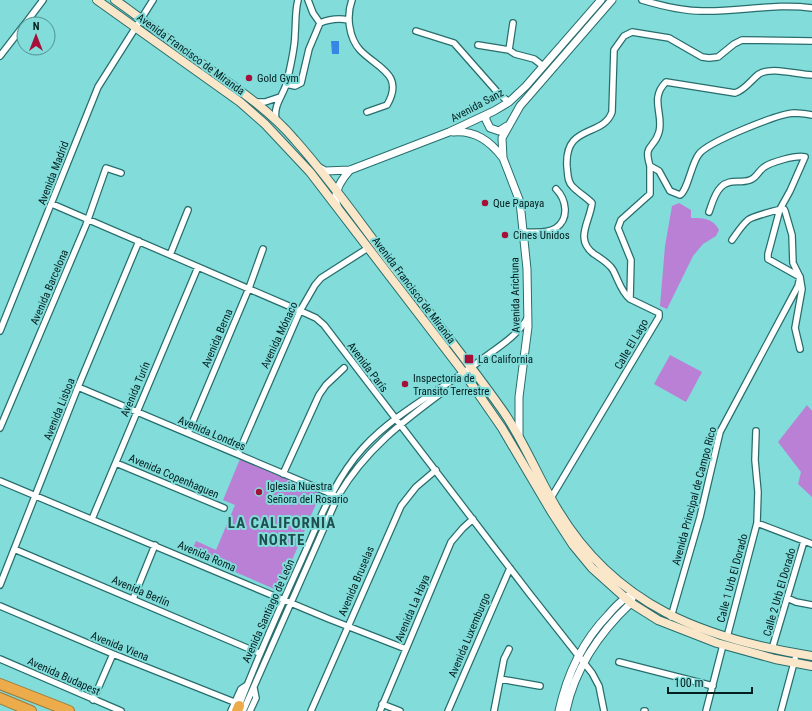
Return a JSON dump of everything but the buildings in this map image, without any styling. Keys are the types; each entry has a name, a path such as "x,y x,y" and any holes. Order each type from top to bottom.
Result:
{"highway":[{"path":"0,684 61,711"},
{"path":"0,684 69,711"},
{"path":"0,698 31,711"}],"main road":[{"name":"Avenida Francisco de Miranda","path":"97,0 240,102 265,124 310,172 368,248 519,436 551,498 570,527 612,576 672,617 706,631 725,641 795,663 812,666"},
{"name":"Avenida Francisco de Miranda","path":"115,0 254,102 294,138 337,191 468,371 551,512 573,546 592,568 627,601 658,620 689,634 812,656"}],"street":[{"path":"31,16 44,0"},
{"name":"Avenida Madrid","path":"0,331 98,87 153,0"},
{"path":"277,122 276,108 286,84 295,34 294,19 298,0"},
{"path":"308,0 313,14 320,23"},
{"path":"352,0 348,20 355,42 361,51 385,69 392,82 391,95 387,105 367,112"},
{"name":"Avenida Sanz","path":"316,166 326,171 350,170 449,132 486,115 508,102 526,86 601,0"},
{"path":"503,158 502,138 520,106 612,0"},
{"path":"642,0 677,9 701,11 773,6 812,8"},
{"path":"320,23 334,19 348,20"},
{"path":"286,84 295,86 301,83 309,49 320,23"},
{"path":"509,50 513,23"},
{"path":"416,31 454,43 508,102"},
{"path":"630,299 625,295 612,267 588,250 584,243 592,203 572,187 569,181 566,155 579,135 606,122 610,118 612,112 614,50 618,44 624,36 632,32 638,32 669,38 702,57 715,58 724,54 734,44 742,40 812,41"},
{"path":"0,56 16,35"},
{"path":"478,45 509,50 515,54 534,59 543,66"},
{"path":"630,299 631,260 619,232 618,224 650,194 650,166 647,150 659,132 657,101 660,91 666,82 735,93 740,91 761,72 770,70 812,75"},
{"path":"254,102 265,102 280,97"},
{"path":"650,166 659,171 670,191 680,195 684,191 692,164 708,145 779,116 794,113 812,115"},
{"path":"486,115 488,127 492,129 499,131 508,125"},
{"path":"449,132 474,134 490,144 503,158"},
{"path":"709,212 716,194 721,186 727,182 750,180 768,165 795,156 805,157 780,209 768,254 768,259 800,277"},
{"name":"Avenida Arichuna","path":"503,158 518,194 524,232 527,270 527,338 519,397 519,436"},
{"name":"Avenida Barcelona","path":"0,428 88,220 106,168 121,173"},
{"path":"338,208 335,200 337,191 342,180 350,170"},
{"path":"524,232 549,231 557,226 565,210 562,196 556,189"},
{"name":"Avenida París","path":"52,204 300,310 316,318 324,325 581,659 599,686 604,711"},
{"path":"732,240 750,218 780,209 785,211 792,235 793,263 800,277 802,289 796,328 800,349"},
{"path":"170,255 188,210"},
{"name":"Avenida Lisboa","path":"0,585 78,387 140,242"},
{"name":"Avenida Mónaco","path":"238,454 300,310 315,284 368,248"},
{"name":"Avenida Berna","path":"188,433 249,288 263,249"},
{"name":"Avenida Turín","path":"92,519 198,267"},
{"name":"Avenida Principal de Campo Rico","path":"672,617 700,517 720,432 798,286 800,277"},
{"name":"Calle El Lago","path":"551,498 659,317 659,313 630,299"},
{"name":"Avenida Santiago de León","path":"240,709 259,652 331,494 349,466 364,448 459,379 517,332 528,317"},
{"path":"283,474 319,395 326,385 344,368"},
{"name":"Avenida Londres","path":"78,387 338,496"},
{"name":"Avenida Santiago de León","path":"240,709 254,687 338,496 363,459 398,423"},
{"name":"Calle 1 Urb El Dorado","path":"706,711 757,523 758,503 755,460 756,431"},
{"name":"Avenida Copenhaguen","path":"116,463 224,508"},
{"name":"Avenida Bruselas","path":"311,711 401,506 416,487 436,470"},
{"name":"Avenida Roma","path":"0,481 406,649"},
{"name":"Avenida La Haya","path":"380,711 451,542 473,519"},
{"path":"757,523 812,544"},
{"name":"Calle 2 Urb El Dorado","path":"772,649 804,541"},
{"path":"133,599 155,545"},
{"name":"Avenida Berlín","path":"14,549 259,652"},
{"name":"Avenida Luxemburgo","path":"448,711 510,568"},
{"path":"566,711 581,659 590,635 627,601 634,592"},
{"path":"787,598 796,602 812,605"},
{"name":"Avenida Viena","path":"0,606 240,709"},
{"path":"494,711 504,659 509,649"},
{"path":"781,711 795,663 796,653"},
{"path":"93,700 113,654"},
{"name":"Avenida Budapest","path":"0,658 121,711"},
{"path":"559,711 568,678 581,659"},
{"path":"619,662 713,686"},
{"path":"500,680 540,686"},
{"path":"382,704 400,711"}],"shaded area":[{"path":"679,203 691,210 691,218 711,221 719,230 716,236 703,244 693,256 667,309 660,306 665,246 672,206"},
{"path":"670,355 702,372 686,402 654,384"},
{"path":"807,405 812,411 812,497 798,484 801,472 778,442"},
{"path":"240,459 321,492 279,591 191,553 196,541 216,550 235,505 223,500"}],"water":[{"path":"331,41 339,41 339,54 332,54"}],"place":[{"name":"Gold Gym","path":"249,78"},
{"name":"Que Papaya","path":"485,203"},
{"name":"Cines Unidos","path":"505,235"},
{"name":"La California","path":"469,359"},
{"name":"Inspectoria de Transito Terrestre","path":"405,384"},
{"name":"Iglesia Nuestra Señora del Rosario","path":"259,492"}],"district":[{"name":"LA CALIFORNIA NORTE","path":"282,532"}]}
